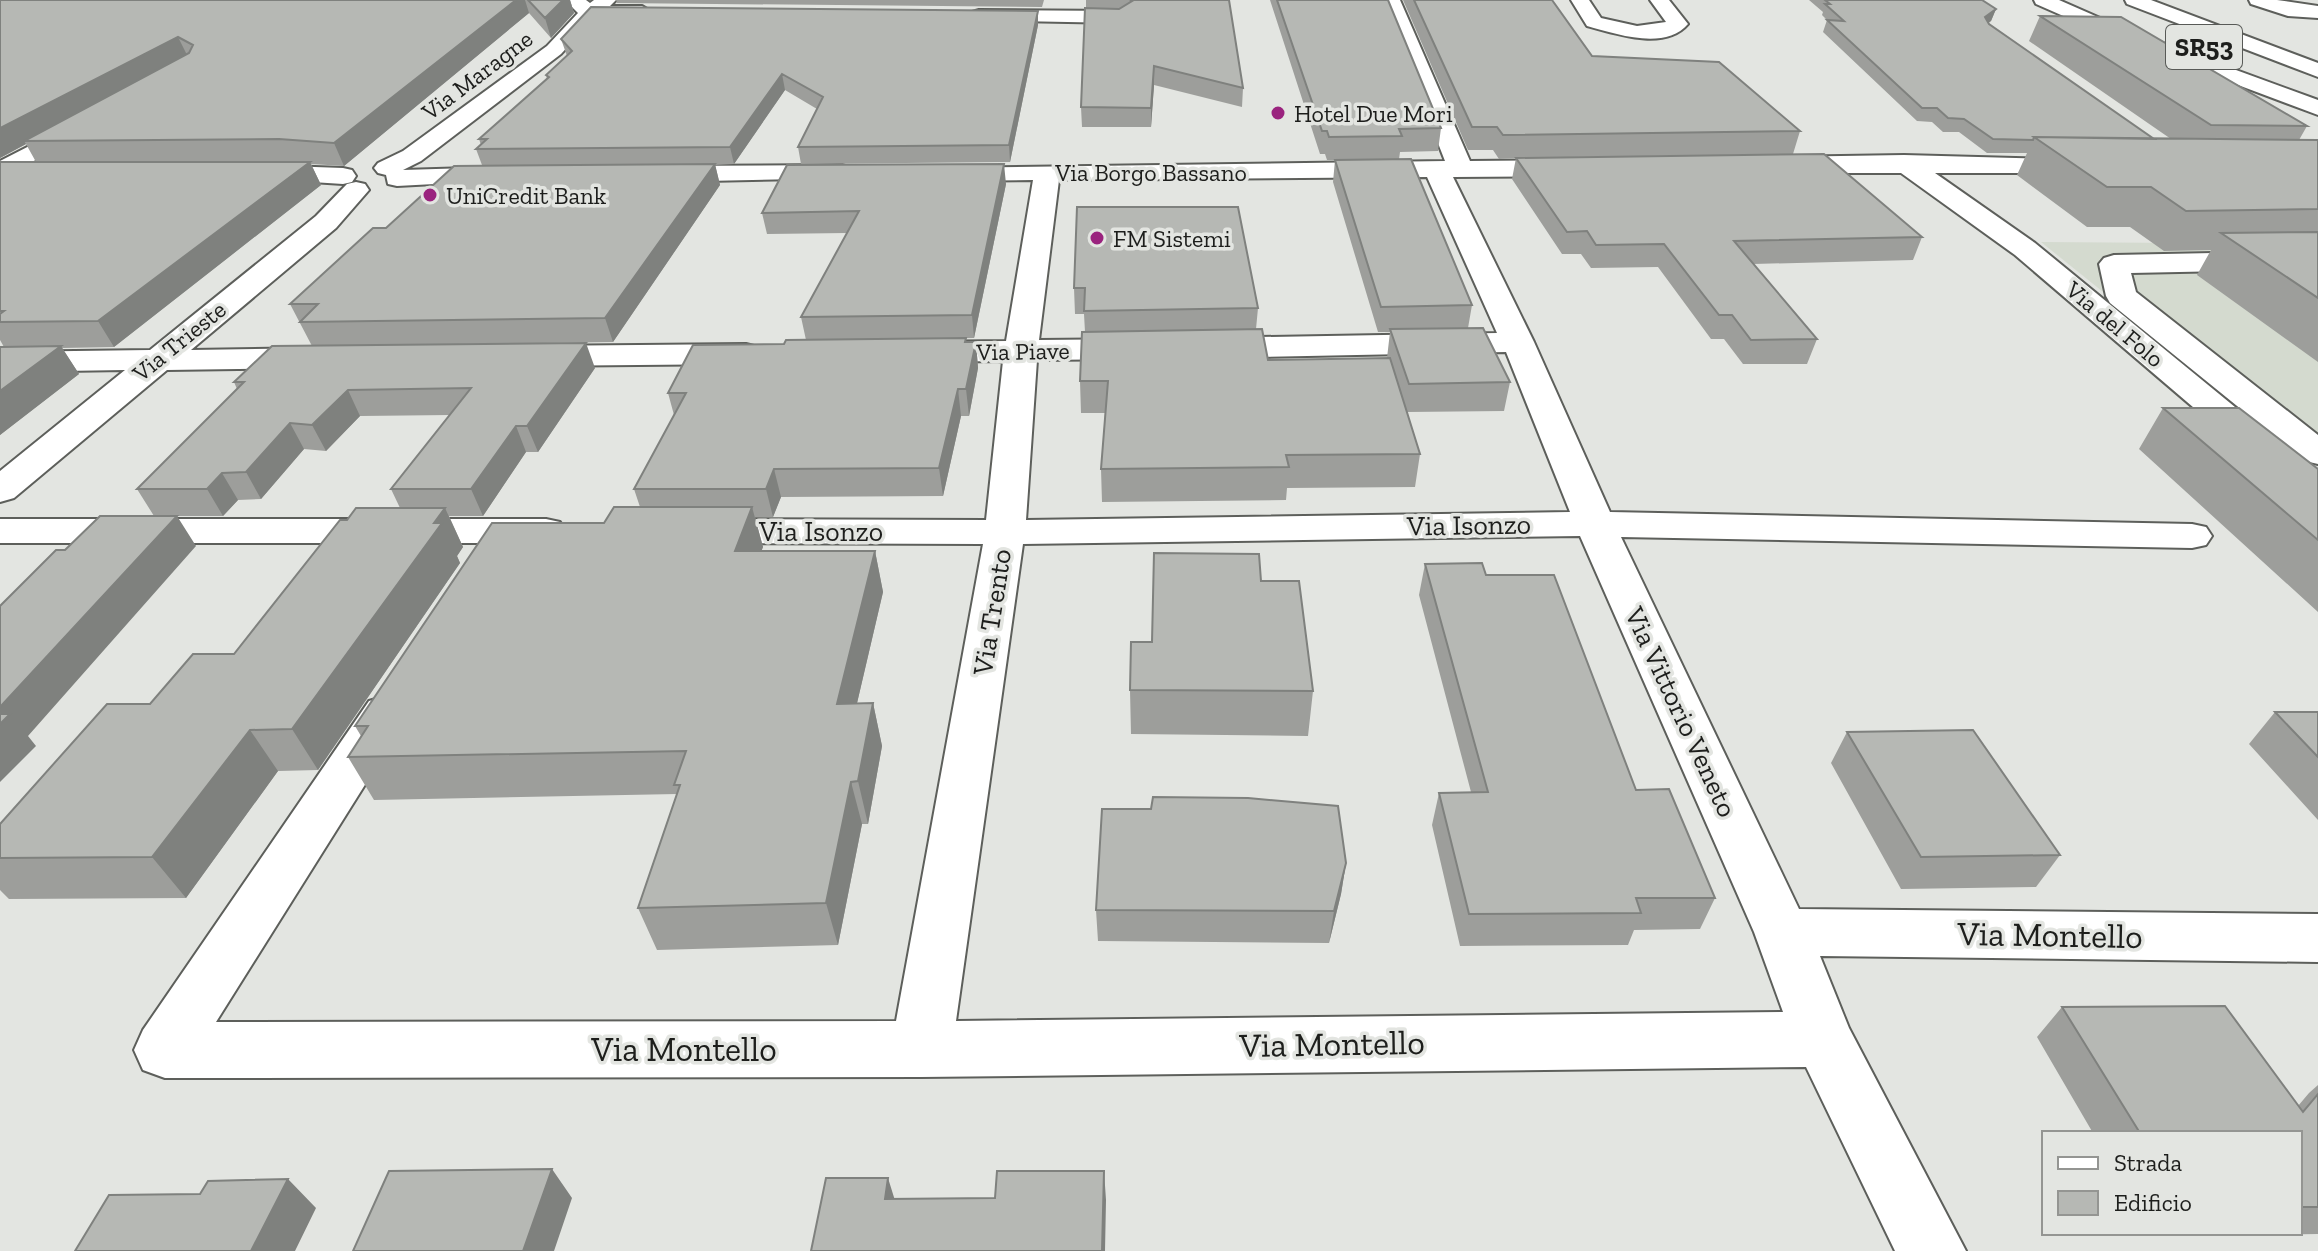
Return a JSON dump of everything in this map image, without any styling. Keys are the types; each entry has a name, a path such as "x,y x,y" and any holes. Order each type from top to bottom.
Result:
{"main road":[{"name":"Via Vittorio Veneto","path":"1391,0 1449,170 1595,524 1782,932 1823,1039 1931,1251"},
{"path":"1580,0 1594,22 1635,32 1659,30 1678,24 1659,0"},
{"path":"2043,0 2125,36 2318,108"},
{"name":"SR53","path":"2090,0 2318,91"},
{"path":"2134,0 2318,70"},
{"path":"2258,0 2288,10 2318,12"},
{"name":"Via Maragne","path":"392,173 554,50 590,4 667,13"},
{"path":"963,15 1119,17"},
{"path":"0,173 108,111"},
{"path":"1746,166 2103,160"},
{"name":"Via del Folo","path":"1904,163 2027,251 2318,494"},
{"name":"Via Borgo Bassano","path":"922,173 1604,168"},
{"path":"234,173 349,183 360,170 533,175"},
{"path":"0,173 47,175"},
{"path":"642,174 860,173"},
{"name":"Via Trento","path":"921,1049 1005,532 1021,351 1047,173"},
{"name":"Via Trieste","path":"0,490 326,222 349,183"},
{"path":"2318,260 2114,264 2121,296 2318,453"},
{"name":"Via Piave","path":"893,353 1518,342"},
{"path":"493,356 781,354"},
{"path":"0,362 349,358"},
{"name":"Via Isonzo","path":"662,531 1005,532 1595,524 2192,536"},
{"path":"0,531 584,531"},
{"path":"471,584 506,531"},
{"name":"Via Montello","path":"410,677 165,1050 921,1049 1823,1039"},
{"name":"Via Montello","path":"1782,932 2318,938"}],"shaded area":[{"path":"2041,242 2318,244 2318,465"}],"building":[{"path":"0,0 516,0 334,143 279,139 24,141 189,53 193,45 178,37 0,128"},
{"path":"528,0 563,0 545,18"},
{"path":"1130,0 1229,0 1243,88 1154,66 1151,108 1081,107 1085,8 1119,9"},
{"path":"1277,0 1388,0 1441,128 1399,129 1402,136 1329,137 1327,131 1322,131"},
{"path":"1414,0 1552,0 1592,56 1719,62 1800,131 1503,135 1497,127 1472,127"},
{"path":"1825,0 1982,0 1996,9 1985,17 1989,24 2154,139 1993,139 1964,119 1948,118 1937,108 1922,108 1827,20 1844,21 1825,4 1830,4"},
{"path":"591,7 1038,11 1009,145 798,147 823,97 782,74 730,147 476,149 487,139 479,139 549,77 546,75 572,51 561,39"},
{"path":"2040,16 2121,17 2307,126 2211,125"},
{"path":"2034,137 2318,140 2318,209 2186,211 2151,187 2107,187"},
{"path":"1824,154 1922,237 1734,241 1817,339 1751,340 1732,315 1719,315 1664,244 1596,245 1587,231 1567,232 1516,158"},
{"path":"1411,159 1472,305 1381,307 1335,160"},
{"path":"0,162 310,162 98,321 0,322 0,314 4,311 0,311"},
{"path":"715,164 605,318 300,322 318,304 290,304 373,228 386,228 454,166"},
{"path":"1004,164 972,315 801,317 859,211 762,213 787,165"},
{"path":"1077,207 1238,207 1258,308 1084,311 1085,288 1074,288"},
{"path":"2318,232 2318,298 2221,233"},
{"path":"1483,328 1510,382 1409,384 1390,329"},
{"path":"1262,329 1268,360 1390,358 1420,454 1286,455 1289,467 1101,469 1108,381 1080,381 1082,332"},
{"path":"966,338 965,342 976,342 966,389 958,389 939,468 774,469 766,489 634,489 686,393 668,393 693,345 784,344 786,340"},
{"path":"586,343 527,426 516,426 471,489 391,489 471,388 348,390 312,425 290,423 246,472 222,473 207,489 137,489 244,382 234,382 272,346"},
{"path":"61,346 0,391 0,347"},
{"path":"2163,408 2239,408 2318,469 2318,540"},
{"path":"614,507 752,507 735,551 875,551 837,704 873,703 858,781 851,782 826,903 638,908 680,785 674,785 686,751 348,757 368,726 355,726 492,523 604,523"},
{"path":"356,508 445,508 434,523 442,523 292,729 250,730 152,857 0,858 0,824 107,704 150,704 193,654 234,654 340,520 347,520"},
{"path":"100,516 177,516 0,707 0,606 56,550 65,550"},
{"path":"1154,553 1259,554 1261,581 1299,581 1313,691 1130,690 1131,642 1152,642"},
{"path":"1482,563 1486,575 1554,575 1636,790 1669,789 1715,898 1636,898 1641,913 1469,914 1439,793 1488,792 1425,564"},
{"path":"2275,712 2318,712 2318,757"},
{"path":"0,714 10,714 0,724"},
{"path":"1973,730 2060,855 1921,857 1847,732"},
{"path":"1153,797 1248,798 1338,806 1346,863 1334,911 1096,910 1102,809 1151,809"},
{"path":"2225,1006 2303,1112 2318,1094 2318,1207 2302,1207 2302,1131 2139,1131 2062,1007"},
{"path":"552,1169 523,1251 353,1251 389,1171"},
{"path":"997,1171 1104,1171 1102,1251 811,1251 826,1178 888,1178 885,1199 995,1198"},
{"path":"288,1179 251,1251 75,1251 109,1195 200,1194 208,1181"}],"place":[{"name":"Hotel Due Mori","path":"1278,113"},
{"name":"UniCredit Bank","path":"430,195"},
{"name":"FM Sistemi","path":"1097,238"}]}
